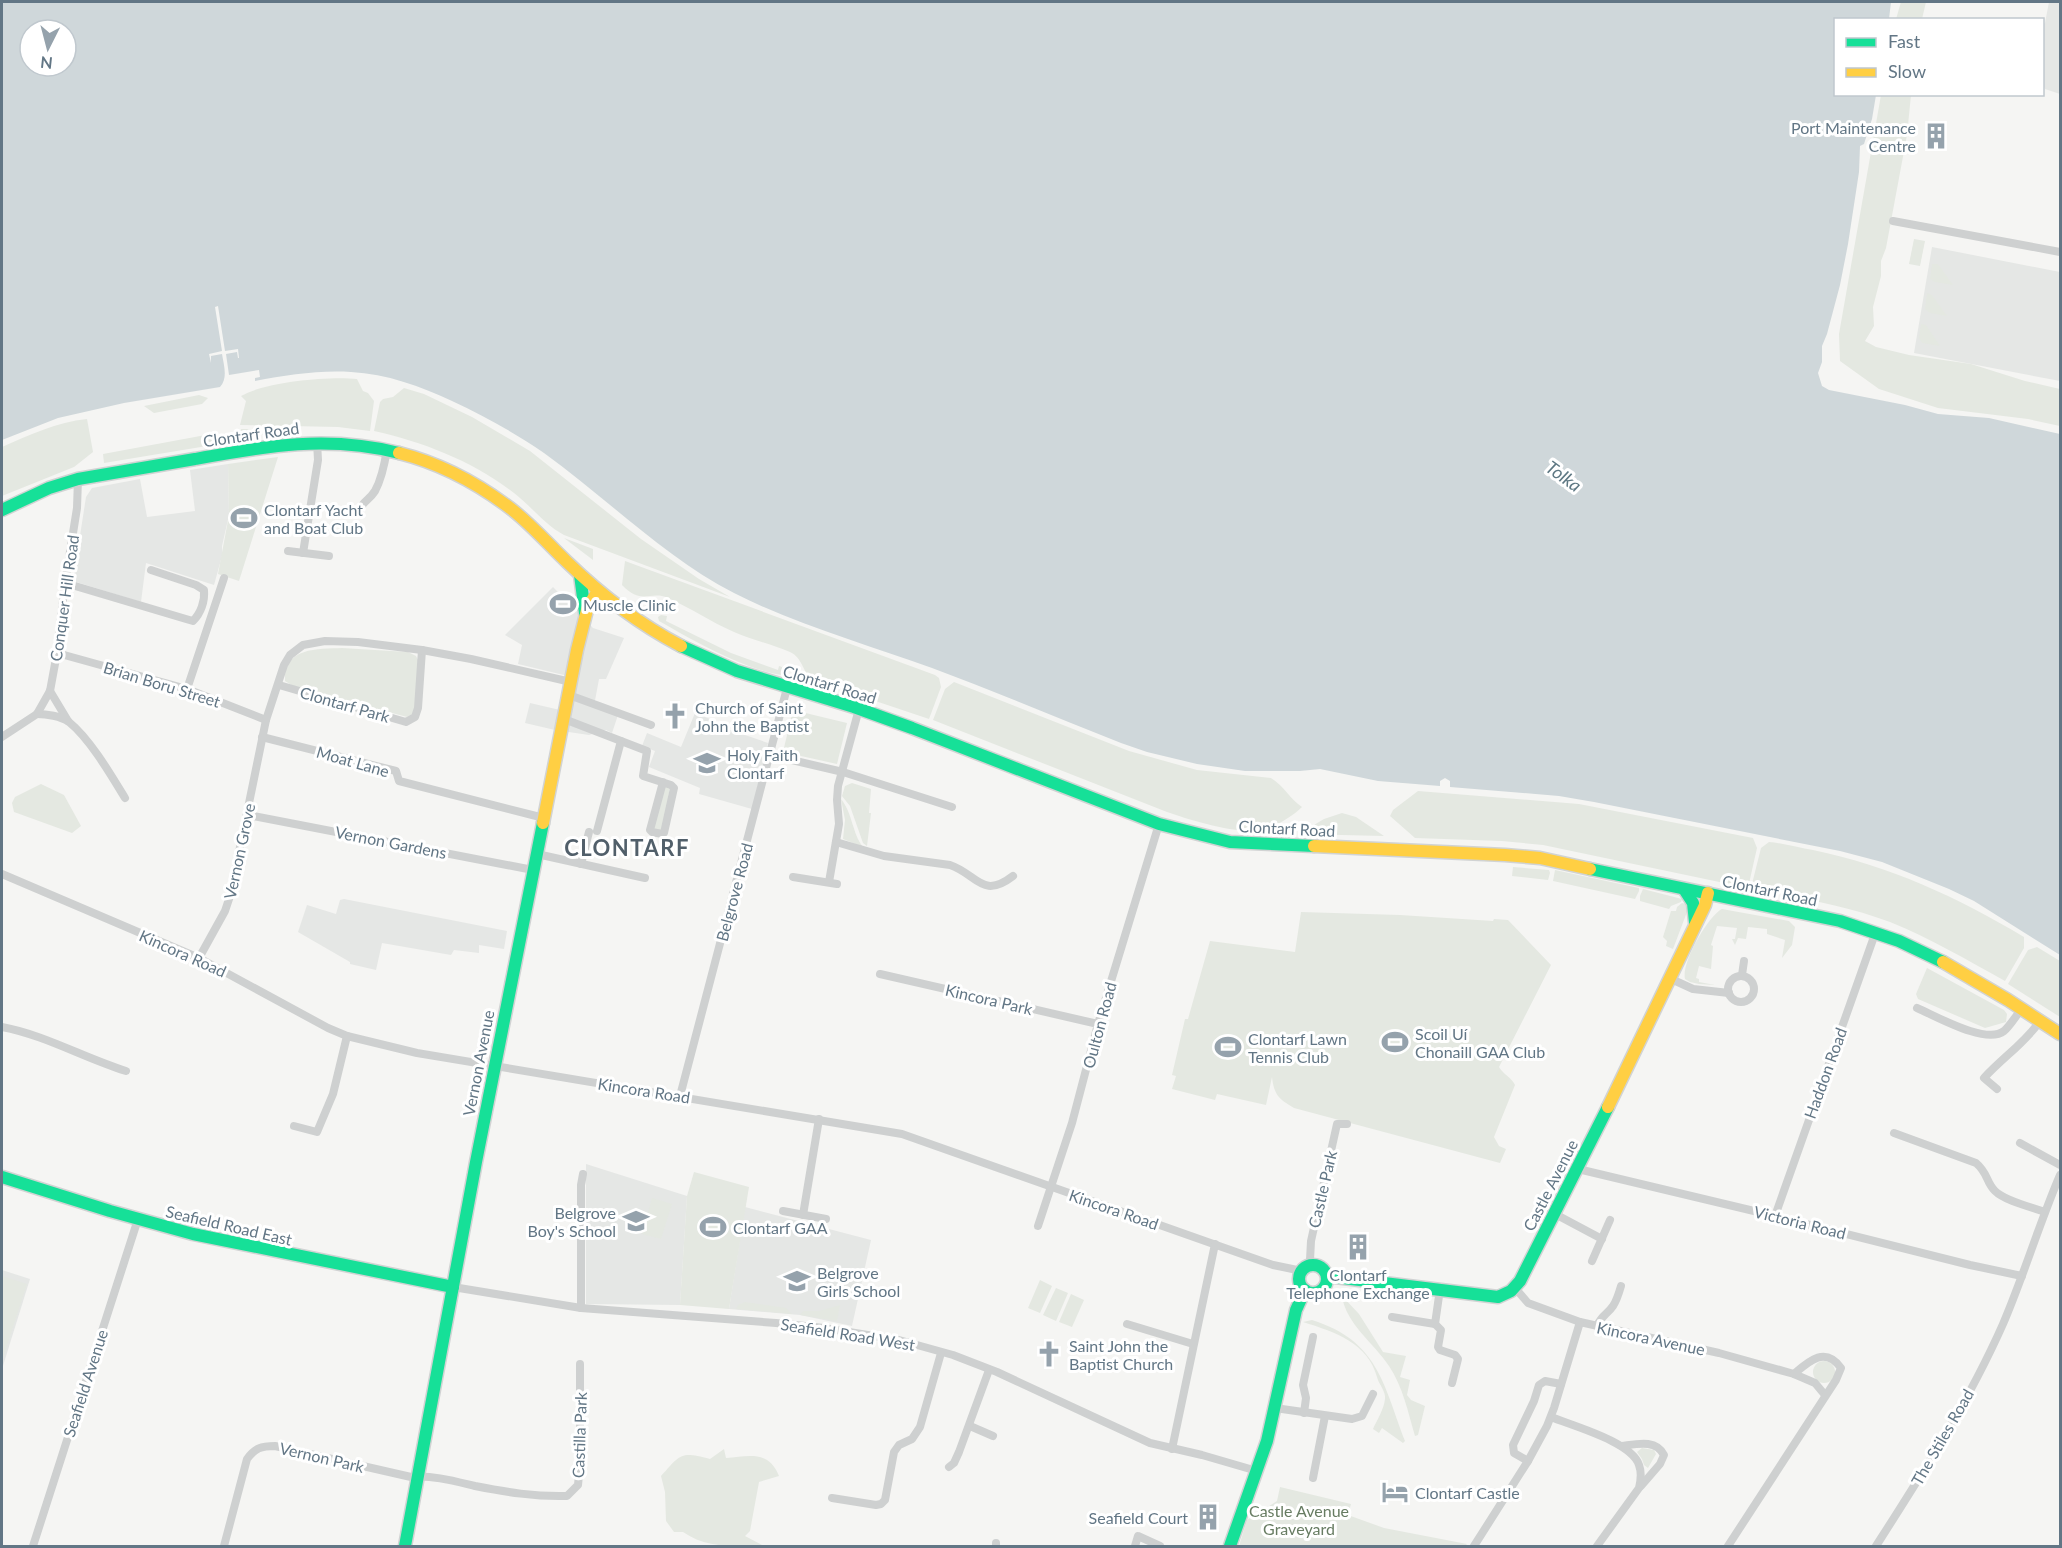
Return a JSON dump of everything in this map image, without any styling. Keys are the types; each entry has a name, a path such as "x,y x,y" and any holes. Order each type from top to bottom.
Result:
{"main road":[{"name":"Clontarf Road","path":"2,510 49,488 78,479 294,443 350,444 387,449 456,474 485,490 510,508 598,591 632,617 687,650 741,673 859,709 1159,824 1230,842 1523,856 1839,921 1876,931 1913,946 1963,972 2061,1034"},
{"path":"580,575 585,617"},
{"name":"Vernon Avenue","path":"409,1546 453,1287 533,870 585,617 598,591"},
{"path":"1684,889 1693,903 1695,923"},
{"name":"Castle Avenue","path":"1515,1288 1578,1169 1707,900 1708,893"},
{"name":"Seafield Road East","path":"2,1177 138,1219 286,1255 453,1287"},
{"path":"431,1282 458,1261"},
{"path":"1307,1268 1322,1268 1327,1276 1326,1285 1320,1292 1313,1293 1305,1290 1299,1282 1307,1268"},
{"path":"1327,1276 1498,1297 1508,1294 1515,1288"},
{"path":"1230,1546 1257,1471 1275,1408 1296,1310 1305,1290"}],"street":[{"path":"1893,221 2061,252"},
{"path":"303,553 318,460 317,442"},
{"path":"358,514 362,503 377,487 387,449"},
{"name":"Conquer Hill Road","path":"2,737 37,714 50,691 77,507 78,479"},
{"path":"288,551 328,556"},
{"path":"65,583 193,621 196,619 202,606 204,590 196,585 151,570"},
{"path":"187,689 224,578"},
{"name":"Clontarf Park","path":"262,736 284,665 290,655 303,645 325,641 358,642 422,650 571,682"},
{"name":"Clontarf Park","path":"279,685 406,722 415,717 418,708 422,650"},
{"name":"Brian Boru Street","path":"57,653 187,689 266,720"},
{"name":"Belgrove Road","path":"680,1096 787,688"},
{"path":"50,691 68,721 93,750 125,798"},
{"path":"569,695 651,725"},
{"path":"793,877 833,883 839,824 837,790 859,709"},
{"path":"37,714 46,714 68,721"},
{"path":"564,719 648,752 643,776 663,782 671,785 674,788 662,834 651,830 663,782"},
{"name":"Moat Lane","path":"262,736 396,771 399,781 544,818"},
{"name":"Vernon Grove","path":"199,958 228,904 248,815 262,736"},
{"path":"581,864 621,741"},
{"path":"770,755 843,772 952,807"},
{"name":"Vernon Gardens","path":"248,815 533,870"},
{"name":"Oulton Road","path":"1038,1226 1072,1123 1098,1024 1159,824"},
{"path":"836,842 884,856 950,865 976,881 992,887 1002,885 1013,876"},
{"path":"537,854 645,878"},
{"name":"Kincora Road","path":"2,874 199,958 347,1036 417,1053 902,1134 1273,1265 1294,1270 1307,1268"},
{"name":"Haddon Road","path":"1775,1216 1876,931"},
{"path":"1742,975 1744,961"},
{"name":"Kincora Park","path":"880,974 1098,1024"},
{"path":"1737,976 1747,976 1754,984 1754,994 1746,1001 1741,1002 1731,998 1729,993 1729,983 1737,976"},
{"path":"1669,978 1693,989 1729,993"},
{"path":"1917,1008 1984,1035 1999,1034 2005,1030 2022,1008"},
{"path":"1997,1089 1983,1078 2004,1056 2026,1040 2040,1021"},
{"path":"2,1027 55,1042 101,1063 126,1071"},
{"path":"294,1126 317,1132 333,1094 347,1036"},
{"path":"803,1215 819,1119"},
{"name":"Castle Park","path":"1307,1268 1337,1124 1347,1124"},
{"path":"1894,1133 1976,1163 1983,1169 1992,1187 1999,1194 2045,1212"},
{"path":"2020,1143 2061,1165"},
{"name":"Victoria Road","path":"1578,1169 2022,1276"},
{"path":"581,1308 581,1185 583,1174"},
{"name":"The Stiles Road","path":"1876,1546 1947,1435 2002,1324 2061,1175"},
{"path":"783,1211 826,1219"},
{"path":"1555,1214 1602,1239"},
{"name":"Seafield Avenue","path":"33,1546 138,1219"},
{"path":"1592,1261 1610,1220"},
{"path":"1172,1449 1215,1244"},
{"path":"1598,1326 1601,1317 1614,1304 1621,1286"},
{"name":"Seafield Road West","path":"453,1287 581,1308 776,1323 898,1340 953,1355 1150,1443 1257,1471"},
{"name":"Kincora Avenue","path":"1515,1288 1528,1303 1580,1322 1719,1353 1794,1374 1815,1383 1825,1395"},
{"path":"1435,1323 1440,1289"},
{"path":"1392,1317 1435,1323 1441,1330 1438,1347 1440,1350 1455,1354 1458,1359 1452,1383"},
{"path":"1474,1546 1528,1461 1551,1417 1580,1322"},
{"path":"1127,1324 1193,1344"},
{"path":"1304,1413 1306,1398 1303,1385 1313,1338"},
{"path":"832,1498 876,1505 885,1500 894,1452 899,1445 912,1439 920,1427 941,1353"},
{"path":"1728,1546 1840,1375 1840,1368 1834,1361 1824,1357 1816,1358 1794,1374"},
{"name":"Castilla Park","path":"420,1476 540,1497 567,1496 578,1485 580,1364"},
{"path":"949,1467 954,1463 970,1426 988,1370"},
{"path":"1528,1461 1514,1453 1513,1445 1539,1385 1545,1381 1561,1384"},
{"path":"1275,1408 1352,1419 1359,1418 1364,1413 1373,1394"},
{"path":"1313,1478 1325,1416"},
{"path":"1551,1417 1622,1446 1633,1454 1639,1463 1642,1477 1639,1488"},
{"path":"970,1426 993,1436"},
{"path":"1597,1546 1639,1488 1660,1464 1664,1455 1660,1448 1653,1444 1622,1446"},
{"name":"Vernon Park","path":"224,1546 247,1459 254,1450 262,1446 275,1446 411,1477 420,1476"},
{"path":"1135,1546 1138,1536 1160,1546"}],"shaded area":[{"path":"2049,2 2060,2 2060,94 2044,87 2045,23"},
{"path":"1932,247 2060,272 2060,381 1914,353"},
{"path":"228,464 229,515 214,585 146,563 141,602 73,581 86,497 92,488 140,479 147,517 195,511 190,470"},
{"path":"553,587 593,628 624,638 606,679 599,679 594,706 618,715 612,733 606,730 589,735 525,723 530,703 560,710 568,676 518,664 522,645 505,635"},
{"name":"Holy Faith Clontarf","path":"695,713 720,723 719,726 768,743 752,809 699,794 700,788 649,767 655,751 642,746 647,733 681,747"},
{"path":"340,900 507,931 504,949 479,945 479,953 454,950 451,955 382,943 376,970 350,964 298,932 307,905 336,914"},
{"name":"Belgrove Boy's School","path":"586,1164 687,1196 680,1305 586,1304"},
{"name":"Belgrove Girls School","path":"745,1207 871,1240 852,1326 800,1315 729,1309"},
{"path":"2,1270 30,1279 2,1369"}],"green space":[{"path":"1901,2 1926,2 1922,18 1896,18"},
{"path":"1881,96 1911,96 1907,135 1886,248 1881,261 1881,276 1873,307 1874,326 1865,341 1876,347 1909,355 1971,364 2060,389 2060,426 2028,419 1938,408 1879,389 1840,361 1839,334"},
{"path":"1914,239 1925,241 1920,266 1909,264"},
{"path":"1932,264 1938,264 1953,285 1930,279"},
{"path":"1927,293 1932,295 1947,316 1930,313 1925,309"},
{"path":"1921,324 1926,325 1940,346 1922,343 1919,338"},
{"path":"330,378 357,379 363,391 368,393 374,401 370,431 338,427 240,425 246,401 241,396 252,391 297,381"},
{"path":"404,388 424,394 472,417 530,451 641,539 699,579 730,597 564,535 514,493 482,471 429,447 374,431 380,402 393,397"},
{"path":"199,395 208,398 202,404 154,413 144,406"},
{"path":"87,419 93,452 74,467 2,496 2,447 54,426"},
{"path":"241,429 291,430 242,438"},
{"path":"211,434 213,445 104,463 103,454"},
{"name":"Clontarf Yacht and Boat Club","path":"278,457 239,581 218,574 229,515 228,464"},
{"path":"564,538 593,549 593,560"},
{"path":"625,561 935,675 939,678 941,687 929,719 813,680 798,658 790,652 734,632 668,598 635,595 622,585"},
{"path":"667,616 666,621 731,653 778,670 779,666 782,667 782,675 752,667 719,653 659,621 658,617"},
{"path":"342,648 408,652 416,656 418,660 416,707 413,714 407,717 293,686 285,681 286,670 296,656 313,650"},
{"path":"954,682 1129,751 1197,770 1271,778 1302,807 1278,824 1267,829 1252,831 1214,826 1167,812 933,720 945,689"},
{"path":"793,710 847,723 837,764 783,752"},
{"path":"852,783 871,789 867,846 863,843 850,806 842,796 845,786"},
{"path":"41,784 64,795 81,826 72,833 14,812 12,803 15,797"},
{"path":"665,785 670,786 663,831 653,829"},
{"path":"1418,791 1579,804 1753,838 1757,848 1748,888 1543,845 1415,838 1390,816 1393,810"},
{"path":"841,799 863,847 843,839 845,820"},
{"path":"1342,813 1356,817 1384,836 1299,834 1324,819"},
{"path":"1769,842 1841,857 1922,884 2024,937 2024,948 2005,981 1934,942 1890,922 1839,906 1751,888 1761,848"},
{"path":"1513,867 1549,870 1550,873 1548,880 1512,876"},
{"path":"1555,870 1639,888 1639,891 1635,899 1553,881"},
{"path":"1643,889 1682,899 1669,909 1640,901"},
{"path":"1682,903 1686,904 1687,912 1673,949 1666,946 1667,941 1663,937 1671,911 1676,911"},
{"path":"1722,909 1789,921 1795,927 1792,945 1782,958 1785,940 1767,934 1767,929 1748,927 1746,939 1738,938 1735,945 1732,939 1735,939 1737,928 1717,926 1711,945 1713,946 1711,969 1699,966 1696,978 1699,982 1715,985 1690,982 1685,979 1685,972 1691,952 1703,930"},
{"name":"Scoil Uí Chonaill GAA Club","path":"1301,912 1508,920 1551,965 1499,1067 1515,1085 1494,1137 1499,1146 1506,1149 1500,1163 1294,1108 1278,1096 1272,1077 1266,1105 1217,1094 1215,1100 1172,1089 1176,1076 1172,1075 1185,1019 1188,1019 1210,941 1295,952"},
{"path":"2037,947 2060,961 2060,1017 2008,984 2028,950"},
{"path":"1927,968 2004,1010 2007,1014 2006,1022 1985,1028 1918,999 1916,994"},
{"name":"Clontarf GAA","path":"694,1172 749,1187 729,1309 680,1305 687,1196"},
{"path":"652,1198 672,1204 661,1239 642,1234"},
{"path":"2,1276 27,1284 2,1361"},
{"path":"1040,1280 1052,1286 1040,1313 1028,1308"},
{"path":"1056,1288 1068,1293 1056,1321 1043,1315"},
{"path":"1071,1294 1084,1300 1072,1327 1059,1322"},
{"path":"1342,1296 1359,1314 1383,1352 1406,1356 1400,1377 1410,1380 1407,1395 1411,1400 1425,1406 1418,1435 1415,1436 1405,1400 1394,1374 1349,1316"},
{"path":"745,1302 786,1308 792,1314 736,1309 738,1305"},
{"path":"840,1305 837,1321 800,1315 803,1311 819,1311"},
{"path":"1312,1320 1334,1329 1351,1340 1365,1352 1375,1367 1383,1383 1405,1441 1403,1443 1382,1428 1379,1433 1373,1429 1383,1407 1385,1396 1373,1365 1366,1355 1349,1340 1303,1322"},
{"path":"1824,1361 1832,1364 1835,1372 1832,1380 1824,1383 1816,1380 1813,1372 1816,1364"},
{"path":"1642,1448 1654,1450 1656,1454 1648,1468 1637,1452"},
{"path":"724,1449 726,1458 757,1456 764,1458 775,1468 779,1476 759,1482 750,1531 745,1536 764,1546 711,1544 683,1532 674,1532 666,1521 665,1492 661,1476 682,1456 692,1455 710,1459"},
{"name":"Castle Avenue Graveyard","path":"1280,1487 1351,1504 1348,1515 1384,1528 1467,1544 1465,1546 1239,1546 1247,1520 1277,1501"}],"water":[{"name":"Tolka","path":"2,2 1891,2 1889,18 1834,18 1834,96 1876,96 1872,119 1864,144 1860,146 1859,172 1848,244 1840,285 1822,346 1822,362 1818,373 1822,386 1829,390 1938,414 1989,418 2060,434 2060,955 1974,901 1949,889 1882,862 1840,851 1559,796 1450,787 1450,781 1445,778 1440,781 1440,786 1378,781 1320,769 1245,771 1197,764 1121,743 932,668 807,624 734,593 708,579 660,545 544,453 488,419 428,390 390,378 351,372 303,374 255,381 255,378 260,377 259,370 229,375 226,354 237,352 239,358 238,349 225,351 218,306 215,307 222,351 209,354 211,363 211,356 222,354 225,376 220,387 124,403 58,418 2,440"}],"traffic: fast":[{"path":"2,510 49,488 78,479 247,450 297,444 322,444 373,448 399,453"},
{"path":"580,575 585,613"},
{"path":"681,646 737,671 854,707 912,728 1159,824 1230,842 1314,846"},
{"path":"405,1546 476,1162 543,823"},
{"path":"1590,869 1840,921 1899,941 1943,962"},
{"path":"1684,889 1693,903 1695,922"},
{"path":"1327,1276 1498,1297 1511,1291 1520,1281 1608,1107"},
{"path":"2,1177 193,1234 453,1287"},
{"path":"1313,1265 1323,1269 1327,1279 1323,1289 1313,1293 1303,1289 1299,1279 1303,1269 1313,1265"},
{"path":"1230,1546 1267,1441 1296,1310 1305,1290"}],"traffic: slow":[{"path":"399,453 443,468 497,499 525,521 607,597 650,628 681,646"},
{"path":"543,823 577,650 588,606 598,591"},
{"path":"1314,846 1505,855 1540,858 1590,869"},
{"path":"1608,1107 1705,905 1708,893"},
{"path":"1943,962 2060,1034"}],"place":[{"name":"Port Maintenance Centre","path":"1936,136"},
{"name":"Clontarf Yacht and Boat Club","path":"244,518"},
{"name":"Muscle Clinic","path":"563,604"},
{"name":"Church of Saint John the Baptist","path":"675,716"},
{"name":"Holy Faith Clontarf","path":"707,763"},
{"name":"Scoil Uí Chonaill GAA Club","path":"1395,1042"},
{"name":"Clontarf Lawn Tennis Club","path":"1228,1047"},
{"name":"Belgrove Boy's School","path":"636,1221"},
{"name":"Clontarf GAA","path":"713,1227"},
{"name":"Clontarf Telephone Exchange","path":"1358,1247"},
{"name":"Belgrove Girls School","path":"797,1281"},
{"name":"Saint John the Baptist Church","path":"1049,1354"},
{"name":"Clontarf Castle","path":"1395,1492"},
{"name":"Seafield Court","path":"1208,1517"}],"district":[{"name":"CLONTARF","path":"627,847"}]}
